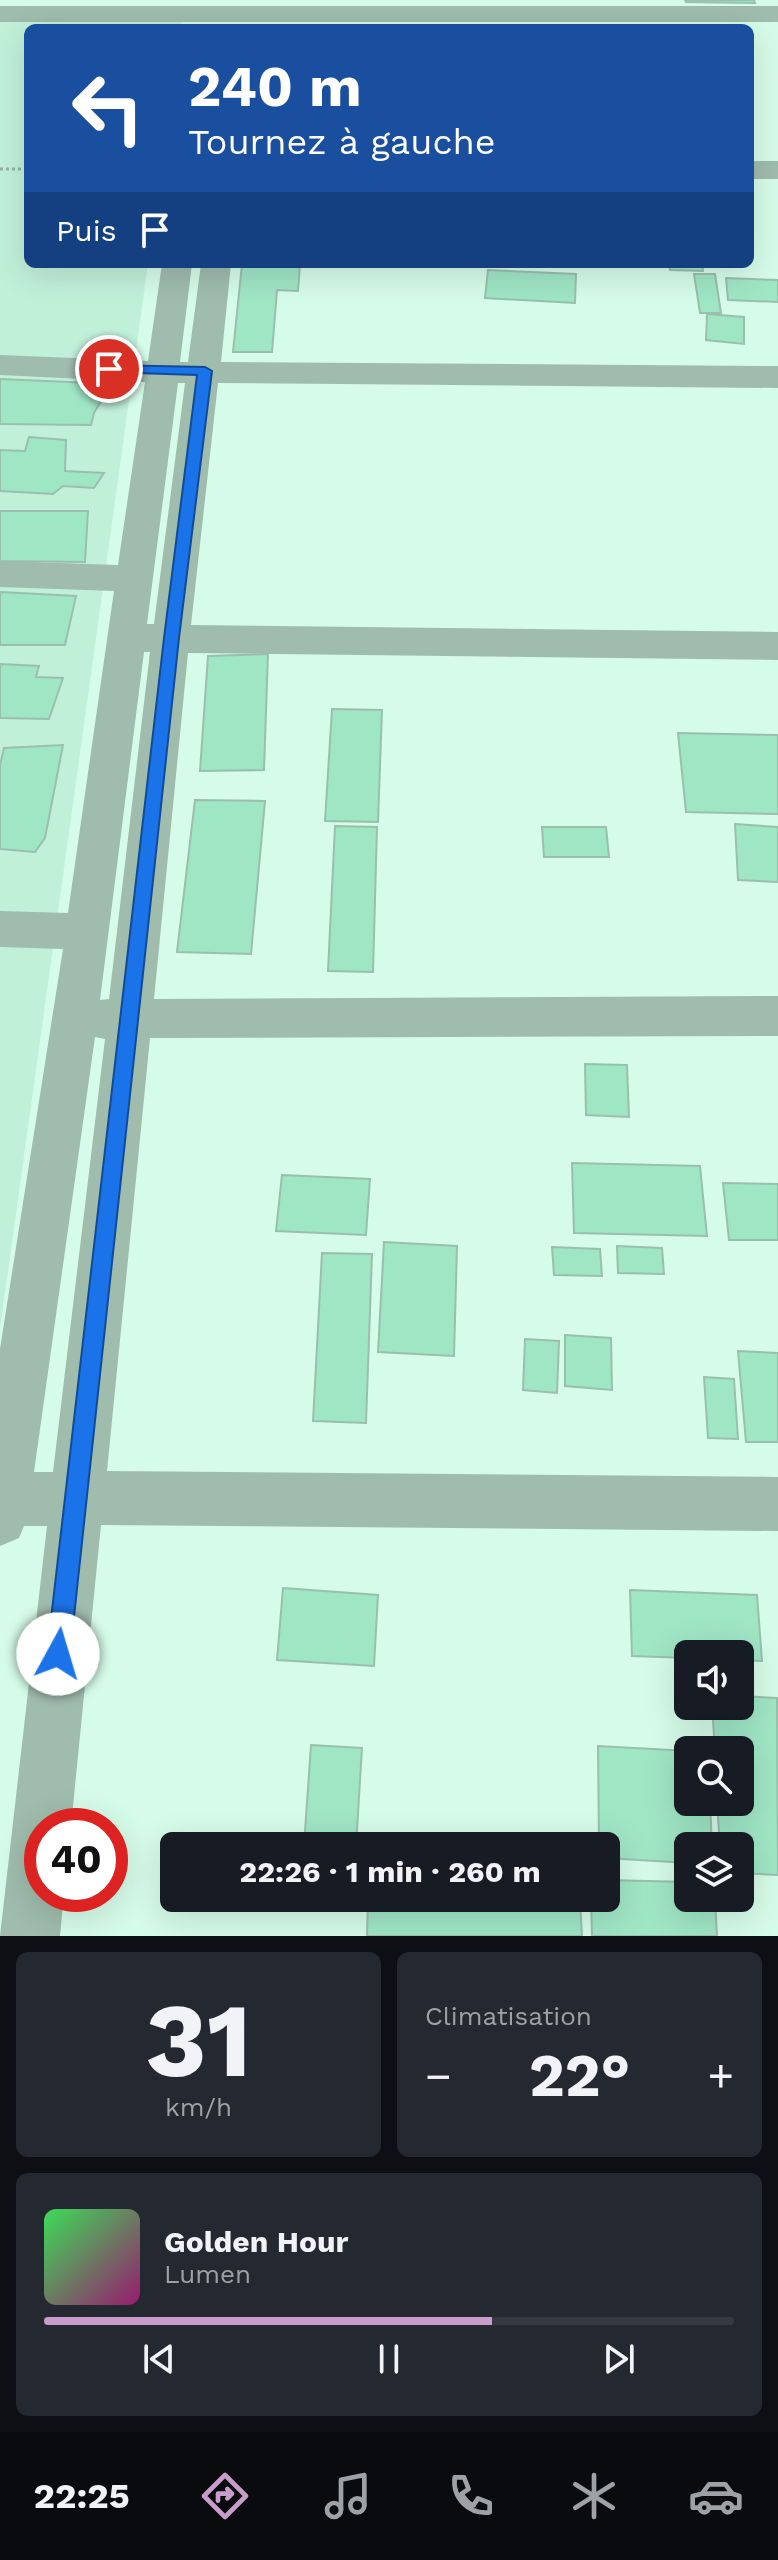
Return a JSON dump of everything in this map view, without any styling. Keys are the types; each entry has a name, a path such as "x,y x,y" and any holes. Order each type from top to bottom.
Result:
{"street":[{"path":"0,14 125,7 245,14 778,14"},
{"path":"754,170 778,170"},
{"path":"29,1936 171,638 184,371 177,268"},
{"path":"215,268 184,371 135,579 75,1020 19,1260 1,1506 75,1498 778,1504"},
{"path":"0,365 184,371 778,377"},
{"path":"0,574 135,579"},
{"path":"126,637 778,646"},
{"path":"0,929 86,932"},
{"path":"75,1020 778,1016"}],"path":[{"path":"0,169 24,169"}],"shaded area":[{"path":"183,7 181,24 24,24 24,268 147,268 0,1329 0,8"}],"building":[{"path":"754,0 755,3 686,2"},
{"path":"242,268 300,268 298,291 277,290 272,352 233,352"},
{"path":"703,268 703,271 670,270"},
{"path":"488,270 576,274 575,303 485,298"},
{"path":"694,274 715,274 721,313 700,313"},
{"path":"726,278 778,280 778,302 728,300"},
{"path":"707,314 744,317 744,344 706,340"},
{"path":"0,379 92,383 96,391 107,391 91,425 0,424"},
{"path":"29,437 66,440 65,471 104,473 94,488 63,486 53,494 0,491 0,450 25,451"},
{"path":"0,511 88,511 85,562 0,561"},
{"path":"0,592 76,596 65,645 0,645"},
{"path":"268,654 264,770 200,771 208,656"},
{"path":"0,664 39,666 36,677 63,678 49,719 0,718"},
{"path":"332,709 382,710 378,822 325,821"},
{"path":"678,733 778,735 778,814 686,812"},
{"path":"63,745 45,838 35,852 0,849 0,765 4,748"},
{"path":"195,800 265,801 251,954 177,952"},
{"path":"735,824 778,827 778,882 738,880"},
{"path":"335,826 377,827 373,972 328,971"},
{"path":"542,827 606,827 609,857 544,857"},
{"path":"585,1064 627,1065 629,1117 586,1115"},
{"path":"572,1163 700,1166 707,1236 574,1233"},
{"path":"282,1175 370,1179 366,1235 276,1231"},
{"path":"723,1183 778,1184 778,1240 729,1240"},
{"path":"384,1242 457,1246 454,1356 378,1352"},
{"path":"617,1246 662,1248 664,1274 618,1273"},
{"path":"552,1247 600,1249 602,1276 554,1275"},
{"path":"322,1253 372,1254 366,1423 313,1421"},
{"path":"565,1335 611,1338 612,1390 565,1386"},
{"path":"525,1339 559,1341 557,1393 523,1390"},
{"path":"738,1351 778,1353 778,1442 746,1442"},
{"path":"704,1377 734,1379 738,1439 708,1438"},
{"path":"283,1588 378,1595 374,1666 277,1660"},
{"path":"630,1590 757,1595 762,1661 754,1661 754,1640 674,1640 674,1658 632,1656"},
{"path":"754,1697 777,1698 778,1875 754,1874 754,1832 719,1832 718,1816 754,1816 754,1736 714,1736 713,1720 754,1720"},
{"path":"311,1745 362,1748 357,1832 305,1832"},
{"path":"598,1746 674,1750 674,1816 711,1816 711,1832 674,1832 674,1862 620,1859 620,1832 599,1832"},
{"path":"620,1880 674,1882 674,1912 716,1912 717,1936 592,1936 591,1912 620,1912"},
{"path":"368,1912 581,1912 582,1936 367,1936"}],"route":[{"path":"58,1654 171,638 205,371 109,369"}]}
